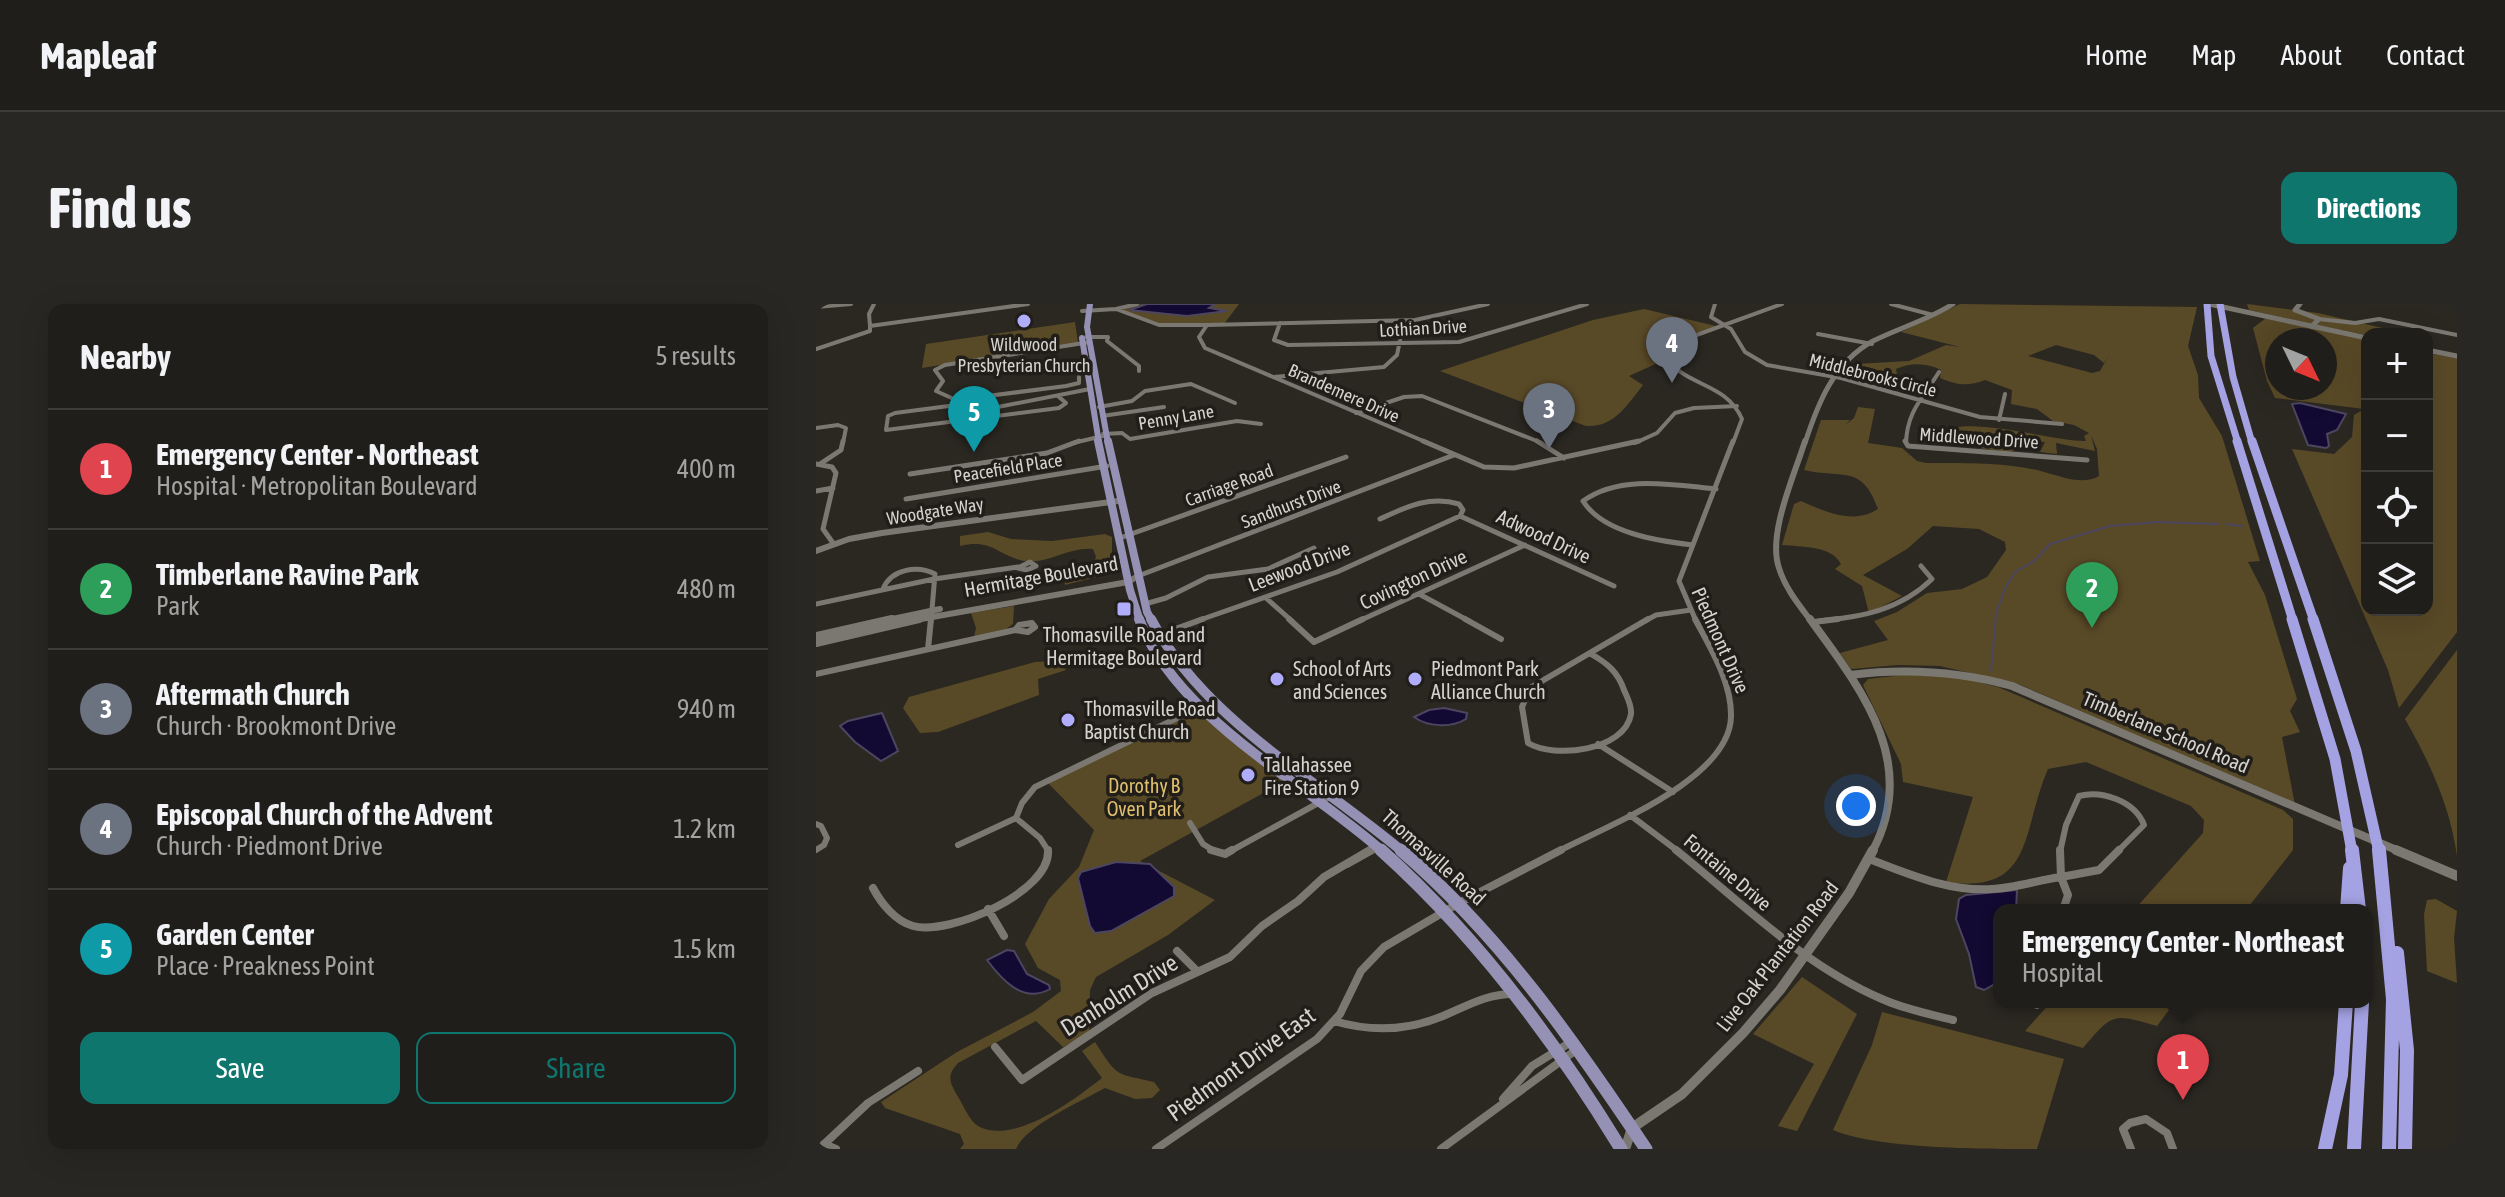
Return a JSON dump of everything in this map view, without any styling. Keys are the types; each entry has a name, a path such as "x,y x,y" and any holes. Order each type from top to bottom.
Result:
{"highway":[{"path":"2208,304 2211,356 2328,733 2346,812 2358,904"},
{"path":"2220,304 2230,376 2352,737 2374,824 2399,964 2406,1028 2405,1149"},
{"path":"2347,904 2352,848"},
{"path":"2385,894 2394,1030 2389,1149"},
{"path":"2325,1149 2341,1075 2346,1008"},
{"path":"2354,1149 2362,1008"}],"main road":[{"path":"2208,304 2361,337"},
{"name":"Thomasville Road","path":"1086,307 1086,340 1096,407 1118,503 1127,580 1137,616 1165,666 1327,798 1446,911 1516,995 1623,1149"},
{"path":"2433,351 2457,356"},
{"name":"Thomasville Road","path":"1096,407 1102,416 1103,435"},
{"name":"Thomasville Road","path":"1118,503 1131,536 1145,604 1159,636 1208,704"},
{"name":"Thomasville Road","path":"1380,846 1459,903 1518,969 1646,1149"},
{"path":"1502,977 1518,969"}],"street":[{"path":"816,307 851,304"},
{"path":"816,349 870,331 869,314 874,304"},
{"path":"941,316 943,304"},
{"path":"870,326 1028,304"},
{"path":"1116,309 1137,304"},
{"path":"1086,307 1116,309 1159,325 1207,325 1404,321 1436,317 1488,304"},
{"name":"Lothian Drive","path":"1280,323 1274,340 1285,345 1399,344 1477,339 1587,304"},
{"name":"Middlebrooks Circle","path":"1715,304 1711,317 1732,331 1740,347 1758,361 1835,377 1999,420 2062,424"},
{"path":"1737,406 1718,388 1672,367 1665,357 1667,350 1676,343 1782,304"},
{"path":"1891,304 1933,315"},
{"name":"Live Oak Plantation Road","path":"1632,1128 1661,1110 1696,1081 1735,1040 1805,955 1837,912 1869,859 1891,804 1893,780 1881,736 1850,675 1780,574 1776,545 1811,422 1835,377 1852,355 1953,304"},
{"path":"2300,304 2295,310 2319,319 2355,323 2379,319 2457,335"},
{"path":"2312,326 2319,319"},
{"path":"1273,377 1287,373 1379,369 1392,363 1404,321"},
{"name":"Brandemere Drive","path":"1207,325 1199,337 1201,345 1484,467 1499,469 1564,458"},
{"path":"1818,334 1872,344"},
{"path":"1079,377 1079,383 1066,386 956,400 936,391 943,381 935,370 945,365 1108,337 1107,341 1139,366 1139,371"},
{"name":"Middlewood Drive","path":"1939,372 1915,403 1910,415 1905,442 1910,447 2087,460"},
{"path":"1096,407 1132,401 1145,391 1191,384 1235,403"},
{"path":"1059,397 1066,403 1059,408 886,430 888,416 895,413 972,403 998,407 1094,389"},
{"path":"1999,420 2005,394"},
{"path":"1356,413 1411,396 1427,397 1542,443 1564,458 1647,439 1660,430 1669,416 1679,411 1737,406"},
{"name":"Piedmont Drive","path":"1446,911 1673,792 1711,766 1727,740 1733,721 1727,687 1679,586 1742,424 1737,406"},
{"path":"1102,416 1164,407"},
{"name":"Penny Lane","path":"1103,435 1122,433 1130,439 1237,421 1261,424"},
{"path":"816,428 838,425 846,428 841,450 818,464"},
{"path":"910,474 1047,453 1103,435"},
{"name":"Sandhurst Drive","path":"1138,576 1454,455"},
{"name":"Carriage Road","path":"1120,538 1346,457"},
{"path":"818,464 836,470 823,532 833,543"},
{"name":"Peacefield Place","path":"906,499 1111,466"},
{"path":"1693,545 1664,543 1640,535 1590,512 1583,501 1596,493 1640,484 1716,489"},
{"path":"816,491 833,488"},
{"name":"Adwood Drive","path":"1380,519 1412,505 1431,501 1457,502 1463,510 1460,516 1614,586"},
{"name":"Woodgate Way","path":"816,551 833,543 986,516 1118,503"},
{"name":"Leewood Drive","path":"1148,639 1337,572 1460,516"},
{"path":"816,519 826,518"},
{"name":"Covington Drive","path":"1266,598 1314,642 1525,545"},
{"path":"1145,604 1166,598 1208,577 1268,569 1314,548"},
{"path":"1814,622 1871,615 1894,605 1932,579 1921,566"},
{"path":"816,604 934,579 1018,567"},
{"path":"883,589 889,578 913,569 933,571 928,649"},
{"name":"Hermitage Boulevard","path":"816,636 1138,576"},
{"path":"1419,594 1501,639"},
{"path":"1591,654 1615,667 1631,714 1627,723 1598,744 1567,755 1545,753 1530,746 1521,699 1530,688 1656,615 1691,610"},
{"name":"Hermitage Boulevard","path":"816,643 931,614"},
{"path":"816,674 1015,630"},
{"name":"Timberlane School Road","path":"1850,675 1897,669 1938,670 2012,686 2457,876"},
{"path":"1016,818 1022,803 1035,787 1208,704"},
{"path":"1598,744 1673,792"},
{"path":"1869,859 1938,885 1960,889 2005,888 2061,877 2092,873 2103,868 2141,829 2143,818 2134,810 2105,796 2091,793 2079,796 2059,857 2061,877 2068,895 2065,904"},
{"path":"1190,823 1195,836 1215,853 1225,854 1327,798"},
{"name":"Fontaine Drive","path":"1630,815 1661,836 1805,955 1877,997 1953,1020"},
{"path":"958,845 997,824 1016,818"},
{"path":"873,888 901,920 915,926 948,926 988,909 1033,883 1047,865 1049,852 1046,846 1016,818"},
{"path":"816,824 821,826 827,838 824,845 816,850"},
{"name":"Denholm Drive","path":"995,1047 1022,1080 1152,993 1240,950 1262,926 1298,901 1324,877 1380,846"},
{"path":"988,909 1004,936"},
{"name":"Piedmont Drive East","path":"1156,1149 1306,1048 1334,1021 1361,971 1377,953 1446,911"},
{"path":"1177,951 1197,971"},
{"path":"1488,995 1502,977"},
{"path":"1334,1021 1360,1028 1404,1027 1433,1020 1488,995 1516,995"},
{"path":"1441,1149 1559,1053 1573,1046"},
{"path":"821,1147 868,1103 918,1071"},
{"path":"1600,1116 1613,1124 1632,1128 1623,1149"},
{"path":"2131,1149 2123,1129 2128,1123 2141,1119 2164,1128 2173,1141 2173,1149"},
{"path":"821,1147 836,1149"}],"green space":[{"path":"1140,304 1239,304 1224,324 1161,324 1122,310"},
{"path":"1960,304 2197,307 2188,346 2198,375 2199,398 2222,436 2260,561 2248,562 2265,595 2297,699 2290,711 2300,732 2282,737 2295,805 2021,685 1940,666 1898,665 1851,669 1840,653 1888,640 1874,621 1897,612 1927,593 1962,589 1987,577 2006,550 2005,542 1979,529 1933,526 1907,549 1863,575 1902,596 1869,613 1862,586 1835,569 1841,564 1830,553 1815,548 1782,545 1794,504 1801,501 1830,513 1849,516 1869,514 1878,509 1872,495 1858,479 1804,470 1821,420 1850,420 1844,426 1854,418 1858,407 1875,409 1868,443 1902,448 1917,461 2016,466 2079,480 2099,476 2097,449 2091,435 2095,451 2056,443 2057,454 2040,452 2045,442 2021,441 2017,450 2009,452 1978,448 1978,437 1946,432 1972,426 2086,441 2084,436 2089,433 2074,425 2053,421 2037,409 2011,404 2012,390 1985,380 1973,384 1952,382 1940,378 1941,370 1925,365 1901,367 1896,369 1897,374 1892,374 1855,364 1909,361 1946,345 1960,347 1901,332","holes":["2056,345 2094,355 2104,363 2109,355 2100,371 2092,373 2028,356"]},
{"path":"2247,304 2318,313 2382,328 2361,328 2361,334 2316,325 2322,319 2316,318 2312,324 2249,310"},
{"path":"1644,309 1716,326 1676,340 1663,351 1662,361 1629,376 1643,385 1626,407 1612,419 1596,426 1586,426 1440,371 1593,320"},
{"path":"2266,318 2312,328 2265,328 2265,373 2253,328"},
{"path":"1075,322 1078,343 922,368 926,344"},
{"path":"2337,333 2361,339 2361,409 2291,400 2337,400"},
{"path":"2433,354 2457,358 2457,632 2399,708 2388,670 2365,616 2433,616"},
{"path":"2361,411 2361,608 2292,449 2334,454 2352,437 2354,415"},
{"path":"988,532 1011,539 1052,541 1105,534 1112,537 1112,570 1065,585 1064,579 1093,565 1096,557 1093,549 1029,561 979,544 960,546 960,536"},
{"path":"1014,606 1013,624 1006,629 974,637 976,628 971,613"},
{"path":"2457,650 2457,856 2438,785 2405,719"},
{"path":"1058,661 1066,670 1038,679 1039,695 938,732 920,733 903,708 909,697 1035,662"},
{"path":"1950,675 1998,687 2283,810 2293,819 2293,850 2251,904 2139,904 2203,833 2204,820 2191,806 2086,762 2048,769 2020,854 2010,868 1996,879 1975,883 1946,882 1973,797 1903,782 1901,764 1863,685 1868,679"},
{"name":"Dorothy B Oven Park","path":"1201,710 1287,780 1140,861 1215,900 1168,935 1096,977 1090,990 1089,1033 1063,1047 1036,1021 958,1063 950,1078 972,1120 978,1126 993,1131 1009,1130 1043,1117 1102,1078 1082,1051 1095,1042 1118,1072 1154,1082 1160,1090 1152,1098 1135,1099 1105,1088 1042,1123 1016,1149 960,1149 964,1144 960,1134 885,1108 881,1102 957,1052 1033,1012 1061,991 1060,980 1038,968 1025,944 1049,899 1079,867 1094,830 1048,783"},
{"path":"2436,899 2457,911 2454,938 2457,983 2427,971 2424,914 2427,900"},
{"path":"1802,977 1857,1014 1797,1131 1778,1126 1814,1064 1753,1034"},
{"path":"2046,1008 2170,1008 2157,1026 2131,1019 2114,1019 2083,1048 2025,1031"},
{"path":"1882,1012 2064,1059 2037,1149 1903,1144 1833,1130 1872,1045"}],"shaded area":[{"path":"1147,304 1215,304 1209,308 1227,311 1187,316 1129,310"},
{"path":"2300,403 2346,414 2337,430 2327,434 2329,446 2326,448 2308,445 2292,404"},
{"path":"1444,708 1467,713 1466,719 1440,725 1414,717 1429,710"},
{"path":"882,713 898,751 881,761 855,742 840,726 848,721"},
{"path":"1116,862 1150,864 1174,887 1174,896 1111,931 1095,933 1090,926 1078,878 1081,872"},
{"path":"2017,890 2016,904 1993,904 1993,985 1984,990 1976,987 1969,954 1956,919 1959,899 1966,895"},
{"path":"1007,950 1014,951 1027,974 1049,985 1050,989 1031,994 1006,982 987,960"}],"waterway":[{"path":"1991,671 1996,614 2005,588 2015,572 2034,561 2050,544 2110,526 2158,522 2219,524"},
{"path":"2226,524 2242,526"}],"place":[{"name":"Wildwood Presbyterian Church","path":"1024,321"},
{"name":"Episcopal Church of the Advent","path":"1672,383"},
{"name":"Aftermath Church","path":"1549,449"},
{"name":"Garden Center","path":"974,452"},
{"name":"Thomasville Road and Hermitage Boulevard","path":"1124,609"},
{"name":"Timberlane Ravine Park","path":"2092,628"},
{"name":"School of Arts and Sciences","path":"1277,679"},
{"name":"Piedmont Park Alliance Church","path":"1415,679"},
{"name":"Thomasville Road Baptist Church","path":"1068,720"},
{"name":"Tallahassee Fire Station 9","path":"1248,775"},
{"name":"Emergency Center - Northeast","path":"2183,1100"}]}
